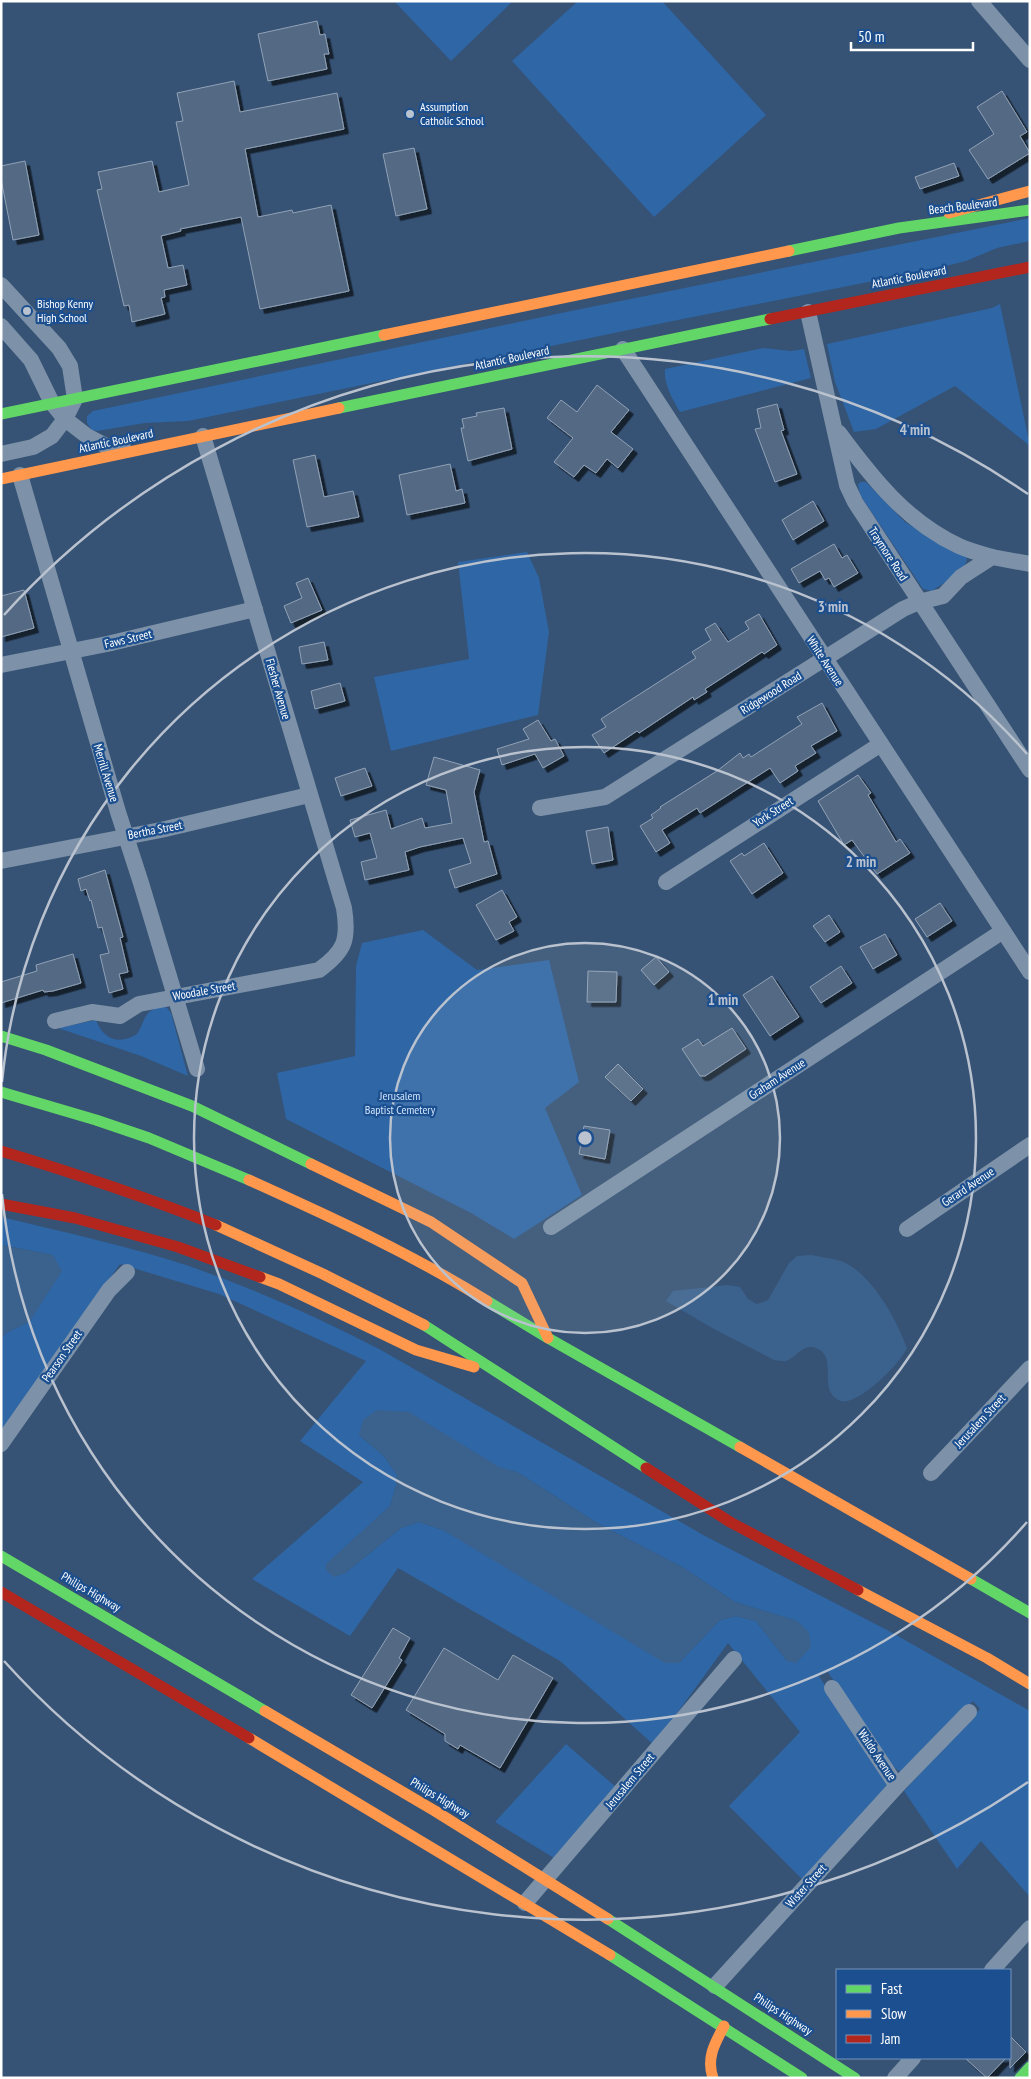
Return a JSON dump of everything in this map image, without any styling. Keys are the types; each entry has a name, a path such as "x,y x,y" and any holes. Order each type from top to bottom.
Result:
{"main road":[{"path":"1,414 899,228 1030,190"},
{"name":"Beach Boulevard","path":"899,228 1030,210"},
{"name":"Atlantic Boulevard","path":"1,479 622,349 1030,267"},
{"path":"1,1036 46,1050 192,1106 431,1222 522,1282 548,1338"},
{"path":"1,1092 149,1138 211,1163 372,1236 430,1267 548,1338 1030,1612"},
{"path":"1,1151 84,1176 159,1202 242,1236 323,1274 427,1327 505,1375 730,1522 987,1658 1030,1684"},
{"path":"1,1204 76,1218 178,1247 279,1284 416,1350 505,1375"},
{"name":"Philips Highway","path":"1,1556 322,1744 546,1879 715,1986 855,2078"},
{"path":"1,1592 420,1838 724,2026 802,2078"},
{"path":"713,2078 710,2072 709,2057 724,2026"},
{"path":"1020,2078 1030,2067"}],"street":[{"path":"978,1 1030,60"},
{"path":"1,285 59,348 70,366 75,399 65,419 52,436 33,447 1,454"},
{"name":"Traymore Road","path":"808,312 847,485 855,502 1030,770"},
{"path":"1,326 31,360 52,404 65,419 87,436 106,446 150,448"},
{"name":"White Avenue","path":"622,349 1030,972"},
{"path":"834,428 869,474 902,509 930,530 960,547 992,557 1030,564"},
{"name":"Flesher Avenue","path":"203,436 344,908 346,931 344,942"},
{"name":"Merrill Avenue","path":"20,475 126,836 197,1069"},
{"name":"Ridgewood Road","path":"540,808 605,797 903,609 919,602 943,596 961,577 992,557"},
{"name":"Faws Street","path":"1,665 107,644 254,609"},
{"name":"York Street","path":"666,882 881,744"},
{"name":"Bertha Street","path":"1,862 161,830 309,795"},
{"name":"Graham Avenue","path":"551,1227 1003,931"},
{"name":"Woodale Street","path":"55,1022 92,1012 120,1016 139,1004 319,970 337,957 344,942"},
{"name":"Gerard Avenue","path":"907,1229 1030,1145"},
{"name":"Pearson Street","path":"1,1444 109,1290 127,1272"},
{"name":"Jerusalem Street","path":"931,1473 1030,1368"},
{"name":"Jerusalem Street","path":"525,1903 734,1658"},
{"name":"Waldo Avenue","path":"832,1688 897,1786 969,1712"},
{"name":"Wister Street","path":"715,1986 897,1786"},
{"path":"993,1969 1030,1928"},
{"path":"895,2078 912,2059"}],"green space":[{"path":"394,1 513,1 451,61"},
{"path":"578,1 662,1 766,115 654,217 512,61"},
{"path":"1030,218 1030,241 997,248 966,261 938,268 188,421 145,423 97,431 92,430 87,423 87,416 93,411 566,312"},
{"path":"1000,304 1030,446 955,386 876,429 854,432 835,382 827,344 992,308"},
{"path":"763,348 791,351 804,349 811,378 680,412 667,385 665,369"},
{"path":"860,482 866,482 905,522 967,558 963,568 932,591 923,589 860,495 858,485"},
{"path":"527,552 539,578 549,632 538,715 391,751 374,677 469,659 458,562"},
{"name":"Jerusalem Baptist Cemetery","path":"423,930 477,970 549,960 579,1082 545,1108 582,1195 514,1239 471,1213 286,1119 277,1073 355,1056 356,966 362,943"},
{"path":"162,1006 171,1013 188,1076 141,1056 58,1028 96,1020 99,1027 108,1036 118,1040 124,1039 137,1034 148,1013"},
{"path":"1,1217 119,1246 189,1266 238,1284 310,1315 381,1350 705,1536 889,1631 1030,1711 1030,1897 981,1841 957,1869 904,1791 980,1709 973,1701 901,1773 885,1759 828,1672 819,1676 890,1787 804,1881 729,1806 800,1732 728,1643 654,1745 560,1661 398,1568 350,1636 252,1579 363,1482 300,1441 366,1361 219,1294 120,1264 1,1432 1,1339 6,1333 30,1321 53,1255 1,1245","holes":["359,1435 517,1472 597,1523 682,1567 735,1602 797,1621 787,1661 756,1621 736,1616 720,1620 679,1663 443,1530 419,1522 401,1528 345,1573 327,1564 390,1506 396,1486 397,1475 384,1456"]},
{"path":"566,1744 617,1788 554,1858 495,1822"}],"shaded area":[{"path":"1,1245 53,1255 62,1271 30,1321 6,1333 1,1339"},
{"path":"811,1255 841,1261 863,1275 890,1311 907,1348 896,1364 877,1383 866,1392 846,1401 838,1400 832,1395 829,1388 826,1358 823,1352 816,1348 803,1349 786,1361 774,1360 712,1328 666,1301 673,1291 727,1285 740,1287 748,1299 757,1304 768,1300 789,1263 797,1256"},
{"path":"377,1410 409,1412 499,1467 517,1472 597,1523 682,1567 735,1602 797,1621 809,1632 811,1647 796,1663 787,1661 756,1621 736,1616 720,1620 679,1663 665,1663 443,1530 419,1522 401,1528 345,1573 334,1577 326,1570 326,1564 390,1506 396,1486 397,1475 384,1456 359,1435 363,1420"}],"building":[{"path":"317,21 320,35 325,34 329,54 324,54 327,69 268,81 258,34"},
{"path":"234,81 240,112 337,93 344,129 245,149 258,217 292,210 293,213 331,205 349,291 260,309 241,217 180,229 181,231 161,236 168,268 183,265 187,285 164,290 165,297 161,298 165,314 132,322 129,305 124,306 97,190 102,189 98,172 152,161 159,192 189,185 176,122 183,121 177,93"},
{"path":"1002,91 1027,132 1020,136 1030,153 988,179 969,150 994,134 977,107"},
{"path":"414,148 427,209 396,216 383,154"},
{"path":"25,161 39,235 13,240 1,179 1,166"},
{"path":"954,163 959,176 920,189 915,177"},
{"path":"597,385 629,410 611,432 633,449 618,468 607,459 596,473 584,465 574,477 554,462 573,438 547,418 561,400 577,412"},
{"path":"777,404 784,430 781,431 797,474 775,482 755,429 761,428 757,409"},
{"path":"504,408 512,449 468,461 461,428 464,428 462,419 477,416 476,413"},
{"path":"315,455 324,497 353,491 359,517 307,527 293,460"},
{"path":"450,464 456,491 462,489 465,503 407,515 399,475"},
{"path":"813,501 824,521 793,540 782,520"},
{"path":"834,544 842,558 847,555 858,573 834,587 829,578 825,580 820,571 799,583 791,569"},
{"path":"308,578 322,610 291,623 284,606 302,598 296,583"},
{"path":"24,590 34,628 1,637 1,596"},
{"path":"759,614 777,645 764,654 762,652 705,689 707,692 694,700 693,697 639,733 637,731 604,753 592,735 606,727 601,719 696,658 692,652 711,640 705,629 715,623 728,642 749,629 745,622"},
{"path":"324,642 328,660 302,664 299,647"},
{"path":"340,683 345,701 315,709 311,691"},
{"path":"822,703 837,731 811,746 816,753 795,766 798,771 780,783 770,768 700,813 697,808 662,830 670,843 656,852 640,826 653,818 651,815 660,807 717,771 740,753 743,758 749,754 751,757 802,724 797,717"},
{"path":"538,720 551,741 555,739 564,756 543,768 535,754 502,765 497,749 529,739 523,729"},
{"path":"434,757 480,770 474,792 484,842 488,841 497,874 455,888 449,870 471,863 463,838 405,852 409,870 365,880 361,862 377,858 370,833 355,837 350,820 386,810 391,829 422,818 425,828 452,823 446,790 426,785"},
{"path":"365,768 372,786 341,796 335,778"},
{"path":"858,775 871,793 868,795 896,842 900,839 910,853 877,874 852,840 844,845 818,801"},
{"path":"608,827 613,860 592,864 586,831"},
{"path":"764,843 783,873 752,894 730,861 742,853 744,856"},
{"path":"105,870 123,937 120,938 128,972 119,974 123,989 109,993 100,955 109,953 102,927 98,928 91,900 86,889 81,891 78,879"},
{"path":"502,890 517,917 509,922 514,931 496,940 476,905"},
{"path":"940,903 952,921 927,937 915,919"},
{"path":"829,915 840,932 825,942 813,926"},
{"path":"885,934 897,955 873,969 860,947"},
{"path":"73,954 81,983 53,991 44,992 43,990 1,1003 1,982 37,971 36,965"},
{"path":"656,957 669,972 654,985 641,970"},
{"path":"841,966 852,983 821,1003 810,987"},
{"path":"588,971 617,972 616,1002 587,1002"},
{"path":"772,976 799,1017 770,1036 743,995"},
{"path":"732,1028 746,1049 705,1076 700,1076 682,1049 698,1039 703,1046"},
{"path":"618,1064 643,1089 631,1101 605,1077"},
{"path":"584,1126 610,1130 605,1159 579,1154"},
{"path":"393,1628 410,1638 399,1658 402,1660 372,1708 351,1695"},
{"path":"444,1648 498,1680 513,1655 553,1678 500,1768 460,1745 458,1749 445,1741 445,1734 406,1710"},
{"path":"1011,2037 1026,2052 1010,2068 1011,2059"},
{"path":"966,2059 1005,2059 987,2078"}],"traffic: fast":[{"path":"789,251 899,228 1030,210"},
{"path":"339,408 770,319"},
{"path":"1,414 384,335"},
{"path":"1,1036 46,1050 192,1106 311,1164"},
{"path":"1,1092 149,1138 249,1180"},
{"path":"487,1301 548,1338 740,1447"},
{"path":"424,1325 646,1468"},
{"path":"1,1556 265,1711"},
{"path":"971,1579 1030,1613"},
{"path":"608,1919 855,2078"},
{"path":"610,1955 802,2078"},
{"path":"1020,2078 1030,2067"}],"traffic: slow":[{"path":"949,213 1030,191"},
{"path":"384,335 789,251"},
{"path":"1,479 339,408"},
{"path":"311,1164 431,1222 522,1283 548,1338"},
{"path":"249,1180 399,1251 487,1301"},
{"path":"216,1225 323,1274 424,1325"},
{"path":"260,1277 279,1284 416,1350 474,1367"},
{"path":"740,1447 971,1579"},
{"path":"858,1590 987,1658 1030,1684"},
{"path":"265,1711 435,1811 608,1919"},
{"path":"249,1738 610,1955"},
{"path":"713,2078 710,2064 712,2051 724,2026"}],"traffic: jam":[{"path":"770,319 1030,267"},
{"path":"1,1151 110,1186 216,1225"},
{"path":"1,1204 75,1218 178,1247 260,1277"},
{"path":"646,1468 730,1522 858,1590"},
{"path":"1,1592 249,1738"}],"place":[{"name":"Assumption Catholic School","path":"410,114"},
{"name":"Bishop Kenny High School","path":"27,311"}]}
